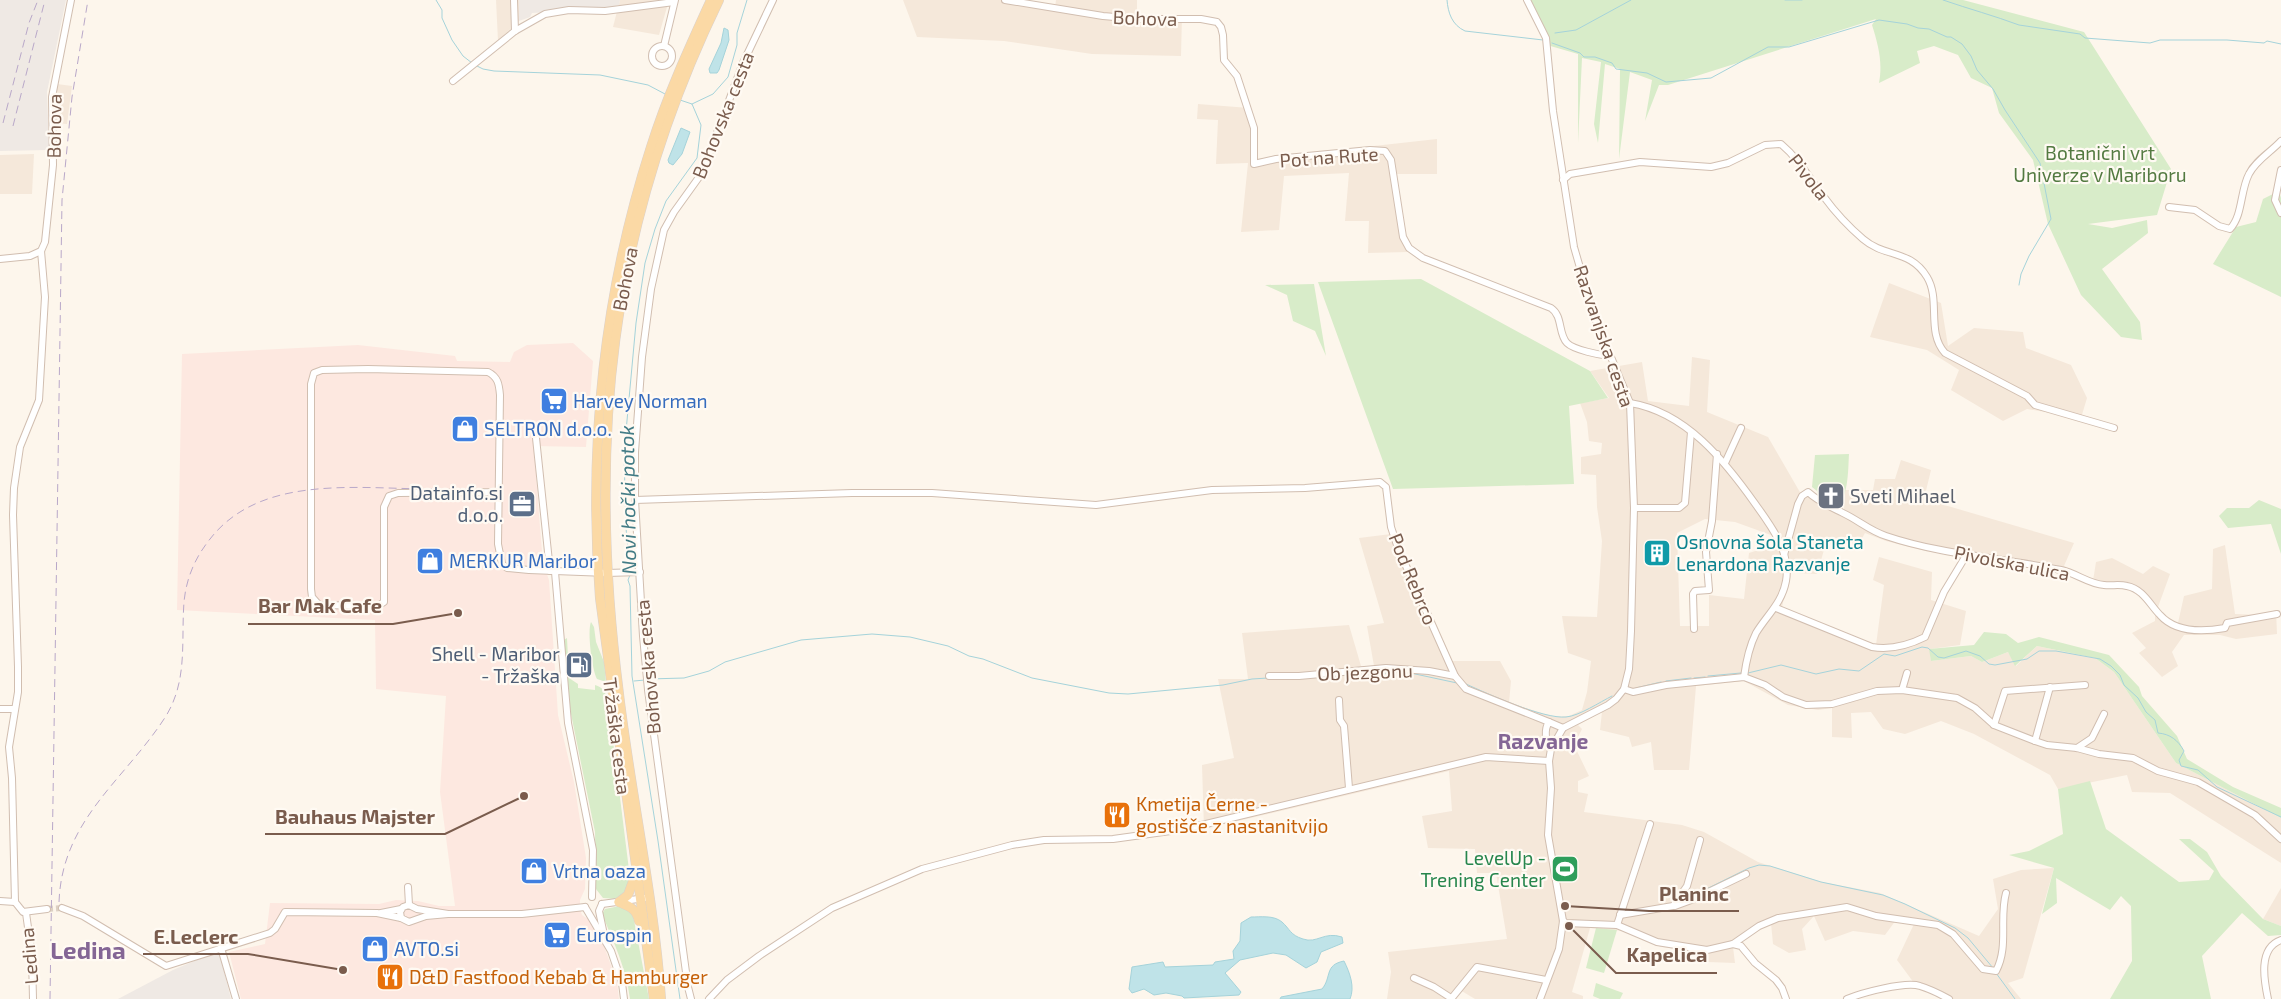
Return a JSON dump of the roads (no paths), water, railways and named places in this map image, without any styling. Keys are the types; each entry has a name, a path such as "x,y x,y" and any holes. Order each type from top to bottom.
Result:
{"main road":[{"name":"Bohova","path":"607,573 604,493 605,433 613,346 623,288 636,227 670,103 711,0"},
{"name":"Bohova","path":"674,91 719,0"},
{"name":"Bohova","path":"598,572 596,526 598,432 609,326 631,216 642,173 670,103"},
{"name":"Tržaška cesta","path":"598,572 613,708 636,873 644,898 646,940 654,999"},
{"name":"Tržaška cesta","path":"607,573 621,715 644,898 661,999"},
{"path":"636,873 628,895 619,902 632,908 637,913 641,932 646,940"}],"street":[{"name":"Bohova","path":"15,902 13,788 9,746 15,709 18,667 12,515 20,447 39,400 45,297 41,252 46,234 53,165 52,98 71,0"},
{"path":"514,0 515,32"},
{"name":"Bohovska cesta","path":"691,999 647,679 638,572 635,452 642,357 651,289 664,230 702,172 743,63 773,0"},
{"name":"Bohova","path":"1005,0 1103,16 1140,19 1211,20 1221,27 1224,60"},
{"path":"1527,0 1546,38 1553,111 1563,180"},
{"path":"453,81 538,16 555,11 605,11 674,1 664,46"},
{"name":"Pot na Rute","path":"1224,60 1237,76 1254,128 1254,164 1276,159 1370,150 1385,151 1391,160 1403,237 1409,248 1428,260 1551,308 1556,313 1567,343 1579,349 1609,356"},
{"path":"2170,207 2195,210 2219,226 2230,229 2251,170 2281,141"},
{"name":"Pivola","path":"1563,180 1570,174 1640,162 1711,167 1728,163 1765,145 1781,144 1797,158 1824,198 1863,239 1875,248 1890,254 1899,254 1911,260 1926,275 1933,289 1935,332 1945,353 2027,396 2035,405 2114,428"},
{"path":"2281,170 2275,200 2281,213"},
{"name":"Razvanjska cesta","path":"1563,180 1574,247 1594,316 1630,403 1634,508 1629,669 1624,689"},
{"path":"0,258 30,256 41,252"},
{"path":"498,492 398,493 389,496 384,507 386,594 384,602 378,606 319,605 312,597 311,589 312,384 314,373 322,370 368,369 488,372 492,374 499,382 500,395 498,553 502,564 507,568 553,571 638,572"},
{"path":"1630,403 1648,406 1691,432 1717,454 1774,530 1787,567 1786,582 1776,608 1761,627 1750,647 1744,677"},
{"path":"1725,464 1741,428"},
{"path":"1634,508 1679,508 1685,503 1691,432"},
{"path":"536,438 553,571 568,723 591,830 593,850 592,897"},
{"path":"1694,629 1693,594 1695,591 1709,590 1706,552 1712,521 1717,454"},
{"name":"Pod Rebrco","path":"635,500 852,493 932,493 1096,505 1212,490 1305,488 1377,482 1386,487 1391,527 1398,548 1458,681"},
{"name":"Pivolska ulica","path":"1784,555 1798,504 1802,496 1808,492 1827,507 1887,536 1967,554 2062,570 2105,586 2121,585 2131,587 2146,598 2161,616 2184,629 2218,630 2224,628 2226,623 2277,614"},
{"path":"1776,608 1872,646 1887,648 1904,644 1925,637 1944,592 1967,554"},
{"name":"Ob jezgonu","path":"1269,676 1299,676 1386,668 1421,670 1458,681 1549,722"},
{"path":"1902,690 1907,673"},
{"path":"1540,999 1559,949 1565,922 1548,835 1551,788 1549,761 1551,749 1563,728 1608,705 1624,689 1633,692 1666,685 1744,677 1760,683 1783,697 1806,705 1832,704 1877,691 1902,690 1957,698 1975,708 1994,725 2035,741 2060,748 2077,748 2099,754 2133,758 2158,771 2198,782 2255,815 2281,839"},
{"path":"1994,725 2005,691 2084,685"},
{"path":"2035,741 2050,687"},
{"path":"1338,700 1340,720 1344,726 1348,788"},
{"path":"0,709 15,709"},
{"path":"2077,748 2092,738 2104,714"},
{"path":"1551,749 1548,746 1545,730 1549,722 1563,728"},
{"path":"709,999 728,980 759,956 832,908 922,869 1012,845 1044,840 1113,839 1185,829 1348,788 1486,757 1549,761"},
{"path":"1617,925 1650,824"},
{"path":"1674,906 1686,886 1700,840"},
{"path":"1620,915 1674,906 1694,899 1746,874"},
{"path":"408,887 409,905"},
{"path":"1565,922 1617,925 1657,942 1707,950 1733,944 1760,926 1778,918 1847,907 1876,916 1938,925 1953,934 1984,969 1993,971 2002,952 2003,910 2006,893"},
{"path":"585,907 587,899 597,898 604,937"},
{"path":"590,913 619,902 644,898"},
{"path":"0,901 15,902"},
{"name":"Ledina","path":"15,902 26,913 47,909"},
{"path":"62,908 83,916 162,965 174,964 270,933 275,929 285,912 377,913 401,909 409,905"},
{"path":"409,905 417,909 448,914"},
{"path":"585,907 604,937 616,964 624,999"},
{"path":"377,913 401,918 409,922 416,919 448,914 522,914 585,907"},
{"path":"401,909 401,918"},
{"path":"416,919 417,909"},
{"name":"Ledina","path":"26,913 32,956 33,999"},
{"path":"2268,999 2264,964 2268,949 2275,942 2281,940"},
{"path":"1733,944 1741,946 1755,964 1776,980 1782,988 1786,999"},
{"path":"221,948 236,999"},
{"path":"1414,978 1434,987 1451,999 1477,967 1546,980"},
{"path":"1846,999 1856,995 1908,985 1919,985 1949,999"}],"water":[{"path":"724,28 728,30 729,40 719,70 717,73 710,73 709,69 721,43"},
{"path":"681,128 690,132 682,154 673,165 668,160"},
{"path":"1251,917 1275,918 1293,934 1303,939 1312,940 1330,935 1342,937 1343,943 1321,952 1317,962 1306,968 1286,955 1273,953 1240,960 1225,973 1241,992 1239,995 1184,998 1166,993 1154,995 1144,989 1132,993 1129,989 1132,967 1163,962 1165,967 1213,965 1215,962 1234,959 1233,951 1240,941 1241,923"},
{"path":"1344,961 1351,980 1352,990 1350,999 1280,999 1281,997 1322,989 1331,968"}],"waterway":[{"name":"Novi hočki potok","path":"436,0 442,10 442,18 452,40 463,56 472,63"},
{"path":"692,104 713,94 728,77 737,45 737,33 747,0"},
{"path":"1447,0 1452,18 1465,31 1543,40"},
{"path":"1555,33 1576,30 1631,0"},
{"path":"1785,0 1802,0"},
{"path":"1943,0 2019,25 2080,34 2085,38 2150,43 2160,40 2227,40 2264,43 2267,41 2281,44"},
{"path":"1552,43 1580,53 1584,57 1595,57 1612,63 1616,69 1647,73 1666,82 1711,78 1768,47 1789,47 1879,20 1929,29 1951,37 1962,44 1971,56 1977,70 1993,89 2040,163 2051,219 2029,256 2021,274 2019,285"},
{"name":"Novi hočki potok","path":"475,65 494,71 600,75 648,85 665,94"},
{"name":"Novi hočki potok","path":"630,571 626,528 624,453 636,323 645,263 666,201 697,158 701,125 692,104 680,100"},
{"name":"Novi hočki potok","path":"630,575 628,580 630,586 632,676 680,999"},
{"path":"649,679 684,678 709,671 725,662 801,640 872,634 910,637 948,646 969,656 983,659 1032,678 1109,693 1128,694 1223,685 1268,678"},
{"path":"1748,673 1781,665 1816,674 1839,669 1859,671 1884,654 1895,656 1922,647 1928,648 1938,657 1944,658 1966,651 1980,656 1989,664 1995,665 2027,659 2039,651 2056,651 2100,659 2120,675 2124,685 2138,698 2146,712 2155,720 2158,733 2170,736 2179,744 2184,751 2179,760 2181,766 2198,770 2217,787 2281,817"},
{"path":"1335,676 1406,672 1457,683"},
{"path":"1708,676 1741,673"},
{"path":"1694,678 1705,677"},
{"path":"1666,681 1691,678"},
{"path":"634,681 645,680"},
{"path":"1636,688 1661,682"},
{"path":"1466,684 1516,705 1556,717 1577,714 1612,696"},
{"path":"1688,898 1749,868 1759,865 1770,866 1821,882 1883,895 1905,904 1955,928 1968,938 1993,968"},
{"path":"1996,973 2015,999"}],"tunnel":[{"path":"47,909 62,908"}],"railway":[{"path":"3,123 29,23 38,0"},
{"path":"13,126 45,0"},
{"path":"50,999 62,200 72,97 88,0"},
{"path":"59,902 63,873 71,847 83,824 98,802 150,739 173,702 181,674 184,602 187,586 198,556 207,543 228,521 253,505 280,495 310,490 341,488 432,489"}],"place":[{"name":"Harvey Norman","path":"554,401"},
{"name":"SELTRON d.o.o.","path":"465,429"},
{"name":"Sveti Mihael","path":"1831,496"},
{"name":"Datainfo.si d.o.o.","path":"522,504"},
{"name":"Osnovna šola Staneta Lenardona Razvanje","path":"1657,553"},
{"name":"MERKUR Maribor","path":"430,561"},
{"name":"Bar Mak Cafe","path":"458,613"},
{"name":"Shell - Maribor - Tržaška","path":"579,665"},
{"name":"Bauhaus Majster","path":"524,796"},
{"name":"Kmetija Černe - gostišče z nastanitvijo","path":"1117,815"},
{"name":"LevelUp - Trening Center","path":"1565,869"},
{"name":"Vrtna oaza","path":"534,871"},
{"name":"Planinc","path":"1565,906"},
{"name":"Kapelica","path":"1569,926"},
{"name":"Eurospin","path":"557,935"},
{"name":"AVTO.si","path":"375,949"},
{"name":"E.Leclerc","path":"343,970"},
{"name":"D&D Fastfood Kebab & Hamburger","path":"390,977"}],"district":[{"name":"Razvanje","path":"1543,742"},
{"name":"Ledina","path":"88,951"}],"park label":[{"name":"Botanični vrt Univerze v Mariboru","path":"2100,164"}]}
